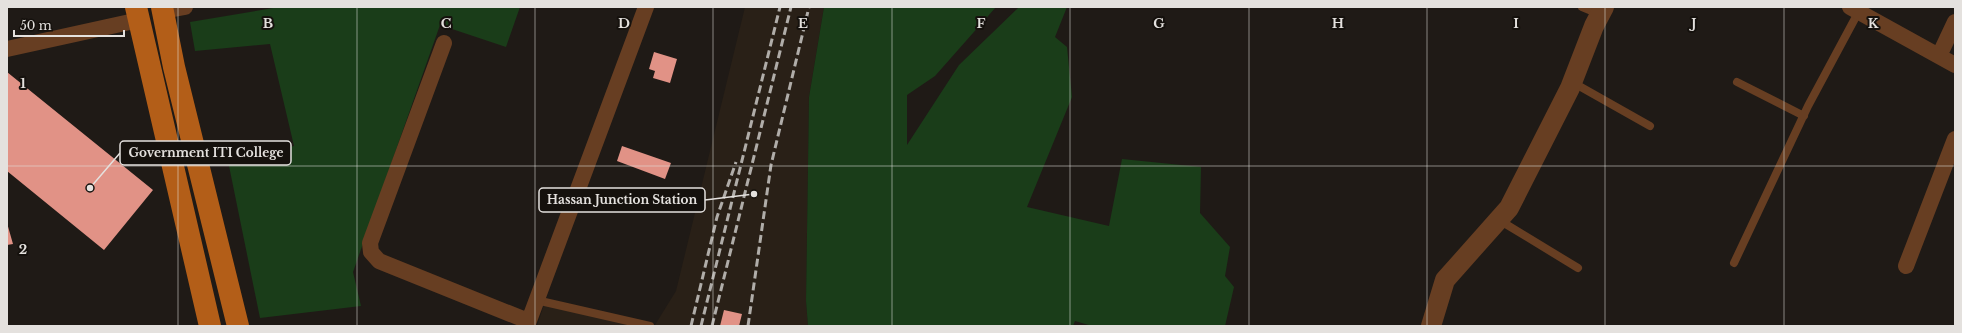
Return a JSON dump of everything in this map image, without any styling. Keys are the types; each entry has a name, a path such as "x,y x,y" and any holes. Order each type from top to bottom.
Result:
{"main road":[{"path":"162,9 174,67 238,326"},
{"path":"138,13 210,326"}],"street":[{"path":"162,9 184,7"},
{"path":"444,43 370,243 371,252 379,261 527,324 646,7"},
{"path":"1856,8 1955,65"},
{"path":"1432,326 1445,280 1509,208 1572,82 1602,11"},
{"path":"7,49 138,13"},
{"path":"1939,56 1955,22"},
{"path":"1906,266 1955,139"}],"lane":[{"path":"1582,7 1602,11"},
{"path":"1734,263 1856,8"},
{"path":"1572,82 1650,126"},
{"path":"1736,82 1804,116"},
{"path":"1498,219 1578,268"},
{"path":"536,300 650,326"}],"shaded area":[{"path":"745,7 824,7 809,97 806,301 808,326 537,326 546,299 655,325 676,291"}],"green space":[{"path":"279,7 520,7 506,47 440,25 353,272 361,306 260,318 228,161 294,146 270,44 195,51 190,22"},
{"path":"824,7 996,7 935,76 907,95 907,145 959,65 1019,7 1067,7 1055,37 1067,47 1072,97 1027,207 1109,226 1122,159 1201,167 1200,213 1230,247 1225,276 1234,287 1225,326 1092,326 1075,321 1073,326 808,326 806,301 809,97"}],"building":[{"path":"654,52 677,59 670,83 653,78 655,71 649,69"},
{"path":"7,72 153,190 104,250 7,171"},
{"path":"622,146 671,163 665,179 617,161"},
{"path":"7,223 13,244 7,245"},
{"path":"724,310 742,314 739,326 720,326"}],"railway":[{"path":"701,326 780,7"},
{"path":"712,326 791,7"},
{"path":"748,326 771,165 809,7"},
{"path":"691,326 717,217 736,162"}],"place":[{"name":"Government ITI College","path":"90,188"},
{"name":"Hassan Junction Station","path":"754,194"}]}
